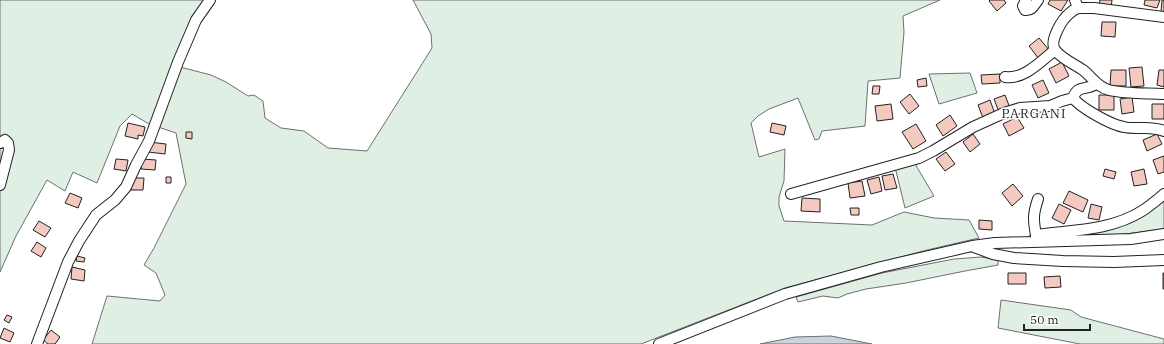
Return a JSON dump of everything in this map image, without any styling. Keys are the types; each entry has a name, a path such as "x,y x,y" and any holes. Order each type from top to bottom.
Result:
{"street":[{"path":"37,344 68,262 78,241 96,215 115,200 126,187 149,142 186,41 196,20 210,0"},
{"path":"1026,0 1024,8 1027,10 1032,8 1038,0"},
{"path":"1164,17 1094,8 1076,4 1055,35 1053,45 1055,50 1065,59 1088,74 1096,84 1108,90 1164,94"},
{"path":"1005,77 1011,78 1020,76 1055,50"},
{"path":"1073,98 1076,90 1091,87 1096,84"},
{"path":"1073,98 1077,103 1094,114 1123,127 1156,128 1164,131"},
{"path":"791,194 919,158 973,127 1004,113 1020,108 1050,106 1073,98"},
{"path":"0,143 5,140 8,142 9,150 0,185"},
{"path":"659,344 785,294 881,267 972,246 1036,238 1110,224 1141,211 1164,194"},
{"path":"1036,238 1034,213 1038,199"},
{"path":"1036,238 1131,239 1164,234"},
{"path":"972,246 993,254 1014,258 1114,262 1164,260"}],"green space":[{"path":"0,0 213,0 206,10 180,67 211,75 226,82 248,96 254,95 263,101 265,118 281,128 304,131 328,148 367,151 432,48 431,34 413,0 940,0 903,16 904,32 900,78 868,81 865,126 822,131 819,139 815,140 798,98 769,109 758,116 751,123 759,157 785,149 784,181 779,197 779,206 784,221 872,225 904,212 934,218 969,220 979,238 927,250 785,288 641,344 92,344 107,296 160,301 165,295 156,273 144,265 186,184 176,133 149,124 132,114 120,126 97,183 73,172 65,191 47,180 16,236 0,272"},
{"path":"970,73 977,93 939,104 929,74"},
{"path":"911,157 934,196 905,208 894,163"},
{"path":"1164,190 1164,229 1117,235 1028,238 1032,232 1072,228 1111,220 1140,207"},
{"path":"981,257 998,260 998,265 906,283 866,289 838,298 823,296 798,302 796,297 882,273 954,259"},
{"path":"1001,300 1071,310 1081,317 1164,339 1164,344 1080,344 998,328"}],"shaded area":[{"path":"831,336 872,344 760,344 795,337"}],"building":[{"path":"1004,0 1006,3 997,11 989,1"},
{"path":"1050,0 1068,0 1061,11 1048,4"},
{"path":"1100,0 1112,0 1111,8 1099,6"},
{"path":"1145,0 1160,0 1157,8 1144,5"},
{"path":"1162,0 1164,0 1164,13 1161,12"},
{"path":"1102,22 1116,22 1115,37 1101,36"},
{"path":"1039,38 1050,51 1039,59 1029,46"},
{"path":"1062,62 1069,76 1056,83 1049,69"},
{"path":"1142,67 1144,86 1131,87 1129,68"},
{"path":"1111,70 1126,70 1126,86 1110,86"},
{"path":"1159,70 1164,70 1164,87 1157,85"},
{"path":"1000,74 1000,83 982,84 981,75"},
{"path":"926,78 927,86 918,87 917,80"},
{"path":"1043,80 1049,93 1038,98 1032,85"},
{"path":"873,86 880,86 879,94 872,94"},
{"path":"910,94 919,106 909,114 900,102"},
{"path":"1005,95 1010,108 999,112 994,99"},
{"path":"1099,95 1114,95 1114,110 1099,110"},
{"path":"1132,97 1134,112 1122,114 1120,99"},
{"path":"990,100 995,114 983,118 978,105"},
{"path":"891,104 893,119 877,121 875,106"},
{"path":"1152,104 1164,104 1164,119 1152,119"},
{"path":"950,115 957,126 943,136 936,125"},
{"path":"1017,117 1024,128 1009,136 1003,124"},
{"path":"128,123 145,127 143,136 138,135 138,139 125,136"},
{"path":"772,123 786,126 784,135 770,132"},
{"path":"916,124 926,141 913,149 902,132"},
{"path":"186,132 192,132 192,139 186,138"},
{"path":"973,134 980,144 970,152 963,142"},
{"path":"1157,134 1162,144 1147,151 1143,140"},
{"path":"149,142 166,144 165,154 148,152"},
{"path":"946,152 955,164 945,171 936,159"},
{"path":"1164,156 1164,172 1158,174 1153,160"},
{"path":"116,159 128,160 126,171 114,169"},
{"path":"142,159 156,160 155,170 141,169"},
{"path":"1105,169 1116,172 1114,179 1103,176"},
{"path":"1144,169 1147,184 1134,186 1131,172"},
{"path":"893,174 897,188 885,190 882,176"},
{"path":"166,177 171,177 171,183 166,183"},
{"path":"879,177 882,191 871,194 867,180"},
{"path":"132,178 144,178 143,190 131,190"},
{"path":"862,181 865,196 850,198 848,183"},
{"path":"1013,184 1023,196 1012,206 1002,193"},
{"path":"1069,191 1088,200 1083,212 1063,203"},
{"path":"70,193 82,198 78,208 65,203"},
{"path":"802,198 820,199 820,212 801,211"},
{"path":"1059,204 1071,210 1064,224 1052,218"},
{"path":"1091,204 1102,207 1099,220 1088,218"},
{"path":"850,208 859,208 859,215 851,215"},
{"path":"979,220 992,221 992,230 979,229"},
{"path":"39,221 51,228 45,237 33,230"},
{"path":"37,242 46,248 41,257 31,251"},
{"path":"77,256 85,258 84,262 76,261"},
{"path":"72,267 85,270 84,281 71,279"},
{"path":"1008,273 1026,273 1026,284 1008,284"},
{"path":"1164,273 1164,289 1163,289"},
{"path":"1060,276 1061,287 1045,288 1044,277"},
{"path":"7,315 12,317 9,323 4,320"},
{"path":"4,328 14,333 10,342 0,338"},
{"path":"51,330 60,337 55,344 48,344 43,340"}],"district":[{"name":"PARGANI","path":"1034,113"}]}
